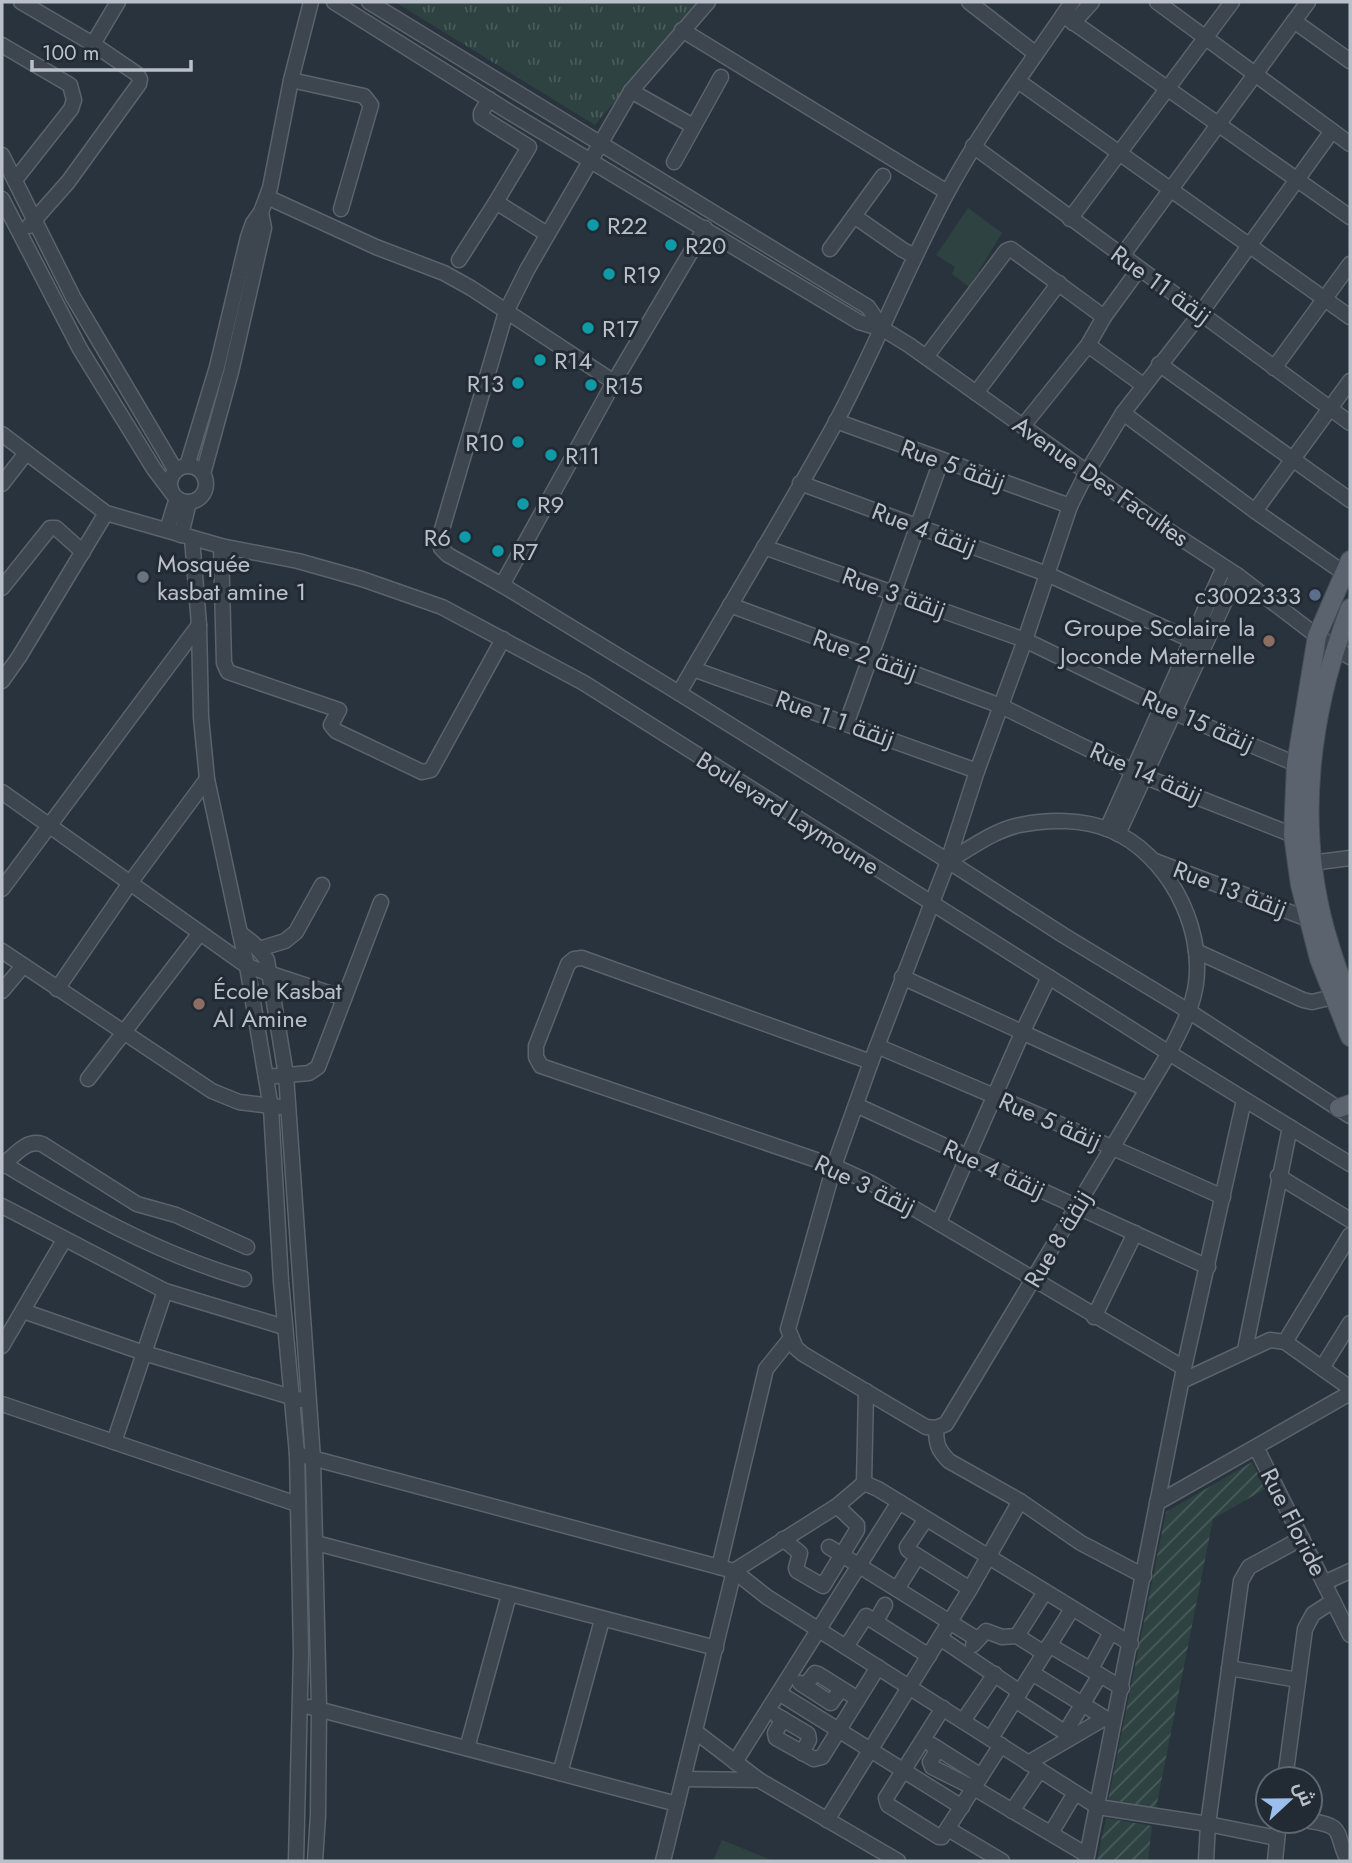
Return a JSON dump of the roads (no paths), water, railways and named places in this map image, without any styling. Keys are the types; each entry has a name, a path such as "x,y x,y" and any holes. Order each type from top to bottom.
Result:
{"main road":[{"path":"1345,995 1319,959 1308,919 1293,835 1296,764 1317,636 1347,567"},
{"path":"1350,608 1343,652 1321,710 1309,793 1311,863 1323,921 1345,995 1350,1037"}],"street":[{"path":"20,233 36,221 68,182 139,85 140,79 137,74 93,44 21,2"},
{"path":"334,2 859,323 883,329"},
{"path":"369,2 868,307 883,329"},
{"path":"708,2 631,91 547,234 506,312 440,542 441,548 448,555 679,693 1063,935 1347,1109"},
{"path":"969,2 1036,54"},
{"path":"1068,19 1072,2"},
{"path":"679,693 836,422 947,192 974,146 1036,54 1068,19 1092,2"},
{"path":"1144,1576 1081,1543 1020,1502 949,1461 936,1443 941,1426 926,1427 803,1354 788,1329 834,1166 902,977 948,861 1070,506 1123,413 1159,364 1200,314 1296,180 1344,135 1157,2"},
{"path":"1070,219 1232,2"},
{"path":"1122,256 1308,2"},
{"path":"93,44 113,3"},
{"path":"296,1861 301,1705 298,1454 273,1176 271,1108 247,966 208,779 201,717 199,625 180,534 180,498 170,482 181,469 217,367 248,237 267,197 291,80 313,5"},
{"path":"1068,19 1350,217"},
{"path":"1294,21 1350,61"},
{"path":"682,30 947,192"},
{"path":"2,45 70,85 74,93 71,109 15,180"},
{"path":"674,162 721,77"},
{"path":"291,80 364,96 371,105 341,209"},
{"path":"1018,81 1350,317"},
{"path":"631,91 693,126"},
{"path":"489,99 481,117 529,147"},
{"path":"459,260 540,130"},
{"name":"Rue 11 زنقة","path":"974,146 1350,423"},
{"path":"2,155 73,297 181,469"},
{"path":"830,249 883,176"},
{"path":"267,197 376,247 444,273 614,382"},
{"path":"2,199 80,349 154,470 180,498 195,500 204,492 203,474 231,372 264,228 261,212"},
{"path":"496,202 547,234"},
{"path":"854,216 915,256"},
{"path":"502,585 614,382 705,228"},
{"path":"926,358 1006,251 1011,248 1104,317"},
{"path":"1274,368 1350,264"},
{"path":"1023,426 1088,345 1104,317 1139,270"},
{"path":"976,393 1059,283"},
{"name":"Avenue Des Facultes","path":"883,329 1343,652"},
{"path":"1088,345 1143,386"},
{"path":"1159,364 1350,500"},
{"path":"1255,511 1350,381"},
{"path":"1123,413 1255,511 1347,567"},
{"name":"Rue 5 زنقة","path":"836,422 1070,506"},
{"path":"2,434 106,513 2,681"},
{"path":"2,484 26,453"},
{"path":"847,722 941,461"},
{"path":"181,469 193,467 203,474"},
{"name":"Rue 4 زنقة","path":"800,483 1047,575 1198,643"},
{"name":"Boulevard Laymoune","path":"106,513 221,546 298,561 362,579 442,607 584,683 1169,1054 1350,1164"},
{"path":"2,588 50,528 56,528 83,552"},
{"path":"221,546 224,663 228,672 339,710 331,724 336,731 422,772 431,770 503,639"},
{"name":"Rue 3 زنقة","path":"764,547 1025,640"},
{"path":"1112,831 1230,571"},
{"name":"Rue 2 زنقة","path":"730,605 1001,706"},
{"path":"2,889 199,625"},
{"name":"Rue 15 زنقة","path":"1025,640 1167,709 1296,764"},
{"name":"Rue 1 زنقة 1","path":"693,668 977,771"},
{"name":"Rue 14 زنقة","path":"1001,706 1138,773 1293,835"},
{"path":"57,989 208,779"},
{"path":"2,792 247,966 344,998"},
{"path":"948,861 994,834 1018,825 1049,821 1079,822 1112,831 1152,860"},
{"path":"1311,863 1350,858"},
{"name":"Rue 13 زنقة","path":"1152,860 1308,919"},
{"name":"Rue 8 زنقة","path":"941,1426 1034,1279 1169,1054 1190,1012 1196,982 1196,951 1192,925 1183,903 1152,860"},
{"path":"259,949 285,941 296,932 323,885"},
{"path":"266,1077 309,1073 318,1067 381,902"},
{"path":"88,1079 200,933"},
{"path":"240,933 259,949 267,960 286,1075 313,1459 319,1708 315,1861"},
{"path":"2,951 212,1091 239,1102 271,1108 288,1107"},
{"path":"1196,951 1303,1000 1312,1002 1345,995"},
{"name":"Rue 3 زنقة","path":"871,1062 582,958 574,959 568,964 536,1046 536,1057 541,1066 834,1166 871,1183 1034,1279 1183,1375"},
{"path":"2,991 23,966"},
{"path":"902,977 1146,1089"},
{"path":"939,1222 1049,978"},
{"name":"Rue 5 زنقة","path":"877,1046 1223,1197"},
{"path":"923,1739 938,1748 1012,1811 1087,1858 1098,1807 1109,1721 1122,1688 1183,1375 1244,1100"},
{"name":"Rue 4 زنقة","path":"856,1105 1208,1268"},
{"path":"1245,1350 1290,1127"},
{"path":"244,1279 183,1257 120,1229 3,1165 27,1144 42,1144 137,1205 176,1215 247,1247"},
{"path":"1278,1176 1350,1220"},
{"path":"2,1206 165,1291 285,1327"},
{"path":"1094,1317 1135,1233"},
{"path":"1285,1342 1350,1235"},
{"path":"2,1346 64,1240"},
{"path":"114,1442 165,1291"},
{"path":"23,1311 144,1353 309,1402"},
{"path":"1322,1368 1350,1323"},
{"path":"719,1567 766,1369 791,1338"},
{"path":"1157,1503 1350,1391 1285,1342 1270,1340 1183,1375"},
{"path":"663,1861 734,1571 837,1506 864,1483 866,1391"},
{"path":"2,1405 297,1504"},
{"name":"Rue Floride","path":"1256,1447 1350,1635"},
{"path":"298,1454 734,1571 767,1597 1098,1807 1209,1824 1277,1838"},
{"path":"864,1483 1131,1644"},
{"path":"827,1820 971,1589 1020,1502"},
{"path":"735,1762 899,1503"},
{"path":"783,1539 800,1553 797,1571 821,1586 826,1583 858,1527 837,1506"},
{"path":"926,1519 907,1547 910,1552 971,1589"},
{"path":"1206,1861 1243,1575 1254,1563 1302,1538"},
{"path":"316,1543 716,1648"},
{"path":"829,1547 977,1639"},
{"path":"897,1589 917,1557"},
{"path":"1324,1583 1350,1571"},
{"path":"1017,1636 1045,1592"},
{"path":"467,1748 509,1595"},
{"path":"1287,1765 1305,1629 1309,1620 1333,1601"},
{"path":"876,1621 885,1605"},
{"path":"943,1708 886,1798 887,1804 939,1838 944,1836 977,1782 1017,1696 1072,1609"},
{"path":"846,1647 864,1617 870,1617 929,1656"},
{"path":"560,1773 603,1620"},
{"path":"967,1655 986,1631 1002,1637 1017,1636 1095,1672 1122,1688"},
{"path":"1012,1811 1034,1766 1068,1735 1111,1632"},
{"path":"940,1638 995,1674 1017,1696 1068,1735"},
{"path":"769,1710 808,1734 809,1740 802,1753 814,1759 822,1757 878,1667"},
{"path":"1229,1668 1298,1680"},
{"path":"790,1676 805,1686 815,1673 858,1699"},
{"path":"1032,1673 1109,1721"},
{"path":"963,1721 995,1674"},
{"path":"779,1693 962,1807"},
{"path":"301,1705 677,1804"},
{"path":"1068,1735 1109,1721"},
{"path":"696,1732 759,1780 898,1861"},
{"path":"938,1748 931,1765 951,1777 977,1782"},
{"path":"942,1795 951,1777"},
{"path":"684,1779 759,1780"},
{"path":"1051,1833 1076,1793"},
{"path":"1324,1822 1335,1829 1348,1861"},
{"path":"948,1829 1002,1861"},
{"path":"1275,1861 1277,1835"}],"place":[{"name":"R22","path":"593,225"},
{"name":"R20","path":"671,245"},
{"name":"R19","path":"609,274"},
{"name":"R17","path":"588,328"},
{"name":"R14","path":"540,360"},
{"name":"R13","path":"518,383"},
{"name":"R15","path":"591,385"},
{"name":"R10","path":"518,442"},
{"name":"R11","path":"551,455"},
{"name":"R9","path":"523,504"},
{"name":"R6","path":"465,537"},
{"name":"R7","path":"498,551"},
{"name":"Mosquée kasbat amine 1","path":"143,577"},
{"name":"c3002333","path":"1315,595"},
{"name":"Groupe Scolaire la Joconde Maternelle","path":"1269,641"},
{"name":"École Kasbat Al Amine","path":"199,1004"}]}
